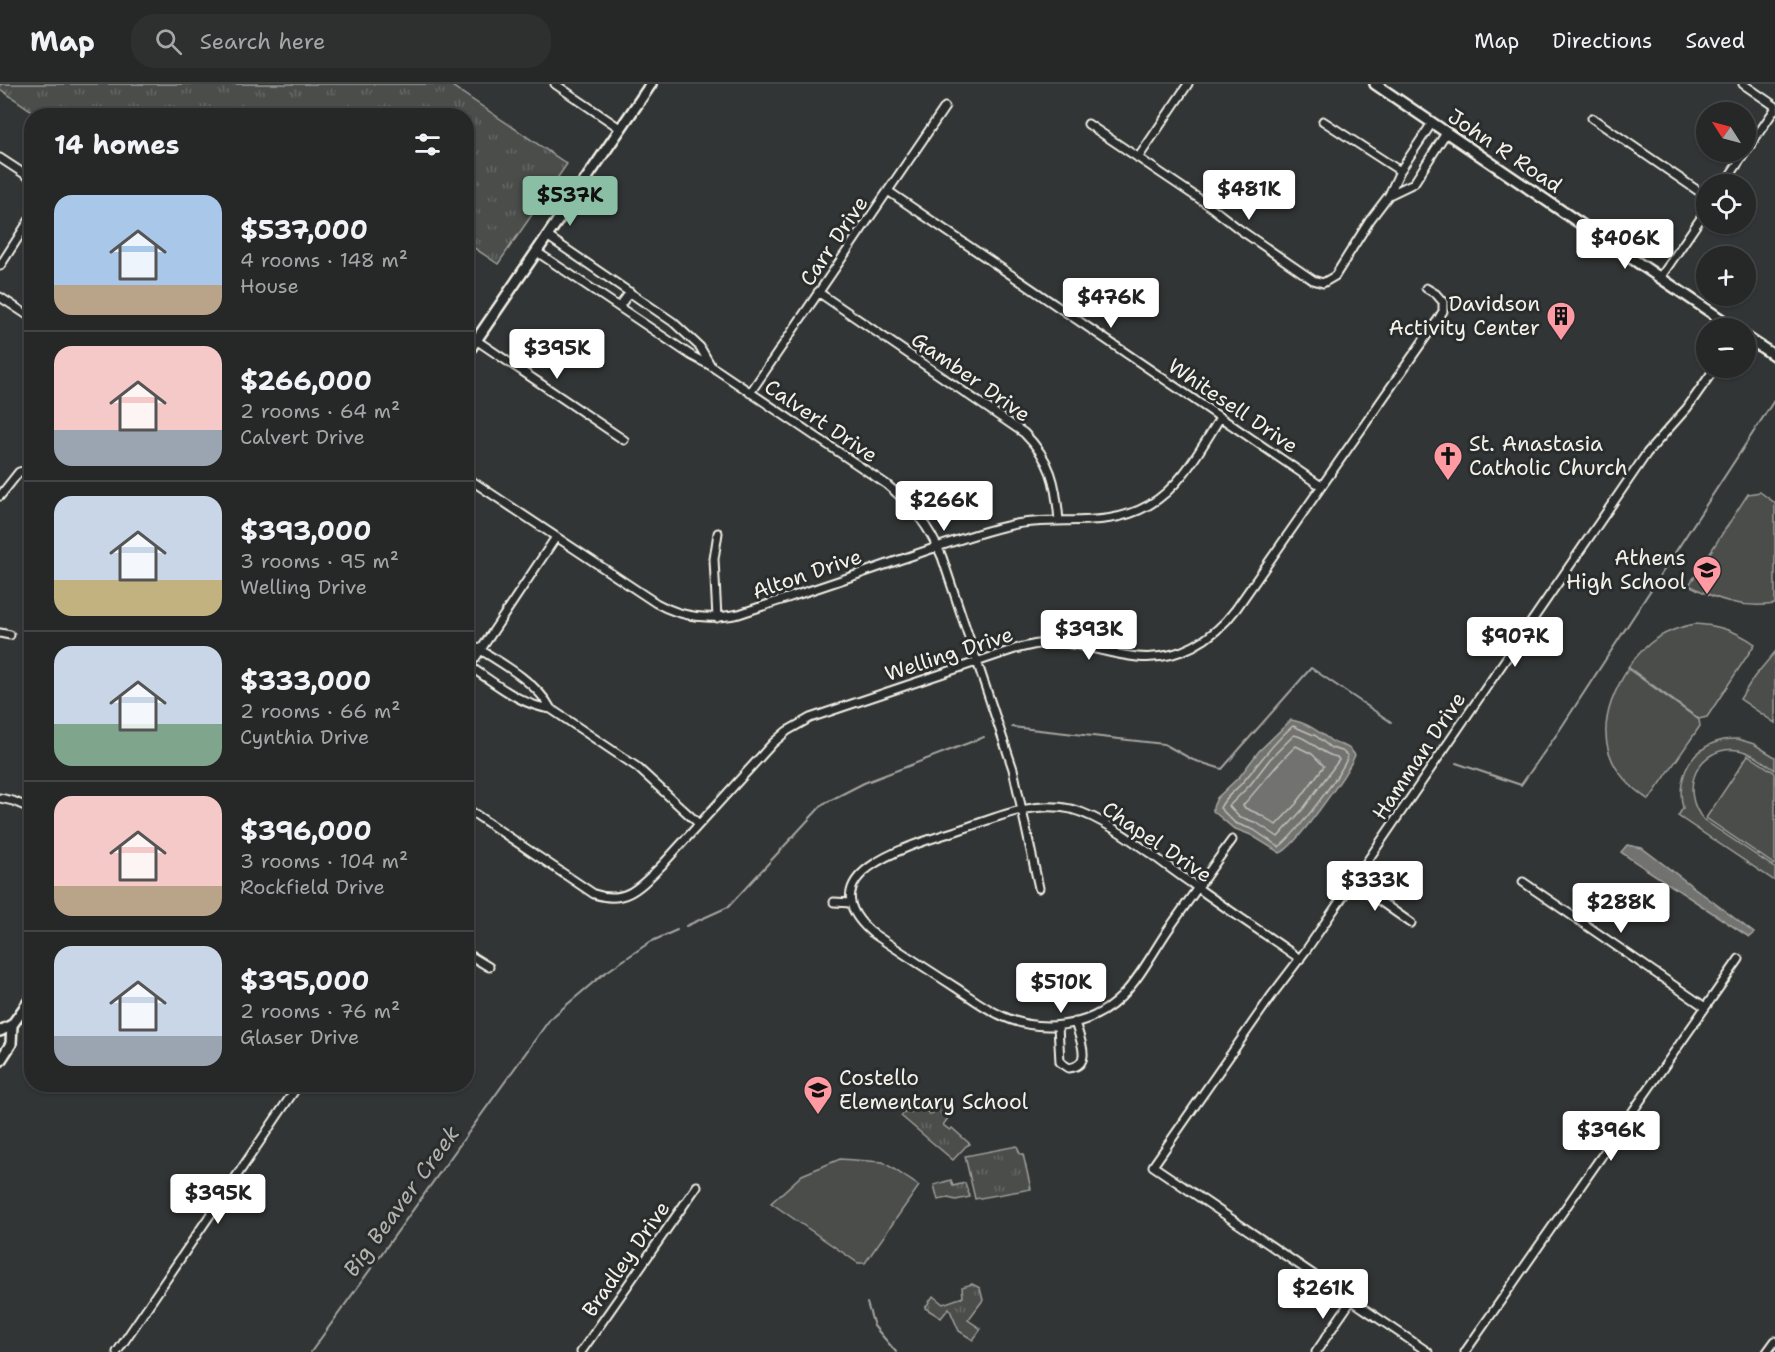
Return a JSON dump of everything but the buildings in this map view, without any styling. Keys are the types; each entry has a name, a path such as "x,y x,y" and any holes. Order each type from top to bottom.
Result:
{"main road":[{"path":"474,343 651,84"},
{"name":"John R Road","path":"1375,84 1719,318"},
{"path":"1756,344 1775,356"},
{"path":"0,1031 12,1025 24,1008"},
{"path":"0,1061 11,1044 12,1025"}],"street":[{"path":"555,84 621,129"},
{"path":"1138,158 1188,84"},
{"path":"1731,174 1775,107 1743,84"},
{"name":"Carr Drive","path":"750,393 945,107"},
{"path":"1592,118 1696,189"},
{"path":"1323,121 1400,171"},
{"path":"1088,124 1207,204 1313,280 1323,283 1335,276 1370,220 1389,195 1400,171 1432,123"},
{"path":"1389,195 1414,183 1446,133"},
{"path":"0,158 24,174"},
{"name":"Whitesell Drive","path":"888,191 1321,486"},
{"path":"1660,278 1696,225"},
{"path":"0,266 24,228"},
{"name":"Calvert Drive","path":"547,236 681,328 700,347 711,366"},
{"name":"Calvert Drive","path":"537,252 898,493 920,516 937,547 1013,769 1039,888"},
{"name":"Welling Drive","path":"474,813 594,894 607,898 622,897 644,882 773,743 802,722 1036,644 1063,643 1139,657 1162,656 1194,647 1215,634 1227,622 1439,318 1443,306 1440,298 1426,288"},
{"path":"619,307 630,292"},
{"name":"Gamber Drive","path":"818,292 1024,433 1038,448 1052,473 1057,491 1059,521"},
{"path":"0,297 24,313"},
{"path":"476,340 624,440"},
{"name":"Hamman Drive","path":"1351,1301 1153,1166 1272,995 1300,959 1647,453 1687,408 1708,378"},
{"name":"Alton Drive","path":"474,482 666,608 686,615 717,618 739,614 937,547 1012,525 1116,519 1149,505 1165,494 1220,418"},
{"path":"0,496 19,472 24,471"},
{"path":"717,618 714,559 718,533"},
{"path":"474,658 556,537"},
{"path":"0,633 10,635"},
{"path":"474,646 530,684 551,710"},
{"path":"474,669 521,700 539,708 551,710 637,767 699,824"},
{"path":"0,798 24,806"},
{"name":"Chapel Drive","path":"851,903 854,884 861,873 872,864 901,849 1023,808 1055,806 1084,813 1122,835 1300,959"},
{"path":"834,902 851,903 851,908 858,921 871,932 998,1014 1038,1027 1058,1026 1103,1012 1120,998 1232,840"},
{"path":"1353,882 1411,923"},
{"path":"1523,882 1705,1006"},
{"path":"474,958 489,967"},
{"path":"1465,1352 1739,959"},
{"path":"1058,1026 1060,1062 1069,1068 1076,1068 1081,1064 1084,1054 1075,1022"},
{"path":"117,1352 294,1092"},
{"name":"Bradley Drive","path":"581,1352 697,1186"},
{"path":"1316,1352 1351,1301 1428,1352"},
{"path":"1767,1352 1775,1341"}],"green space":[{"path":"0,84 449,84 567,164 498,264 474,248 474,108 28,108 0,89"},
{"path":"1760,492 1775,503 1775,604 1752,605 1730,602 1689,585 1748,494"},
{"path":"1695,624 1727,630 1755,644 1707,717 1699,719 1628,667 1657,638"},
{"path":"1775,652 1775,723 1740,699 1754,677"},
{"path":"1628,669 1699,720 1700,726 1649,800 1619,772 1610,757 1606,740 1606,724 1610,706"},
{"path":"1738,739 1754,744 1775,757 1775,770 1758,758 1738,750 1724,750 1712,755 1702,762 1696,772 1693,796 1696,808 1704,820 1775,868 1775,881 1678,816 1683,808 1682,781 1692,759 1712,744"},
{"path":"1748,755 1775,773 1775,865 1706,818"},
{"path":"914,1101 931,1115 940,1105 951,1114 943,1125 950,1130 952,1128 970,1144 953,1160 901,1116"},
{"path":"1017,1146 1020,1154 1023,1154 1031,1189 975,1199 965,1156"},
{"path":"840,1159 883,1162 919,1186 865,1263 858,1263 771,1203 802,1175"},
{"path":"951,1180 953,1186 965,1183 970,1197 938,1200 934,1185"},
{"path":"972,1284 980,1288 983,1300 968,1320 981,1329 973,1340 959,1331 949,1308 941,1318 925,1308 933,1296 943,1304 963,1297 962,1287"}],"water":[{"path":"1291,720 1312,728 1333,742 1346,747 1355,755 1332,792 1308,824 1297,838 1280,853 1251,835 1233,828 1213,811 1213,807 1217,798 1240,776 1259,751"},
{"path":"1627,845 1642,848 1754,933 1749,937 1632,860 1621,852"}],"waterway":[{"name":"Big Beaver Creek","path":"1456,763 1521,785 1559,731 1775,399"},
{"name":"Big Beaver Creek","path":"1012,727 1164,744 1193,760 1222,769 1311,668 1391,722"},
{"name":"Big Beaver Creek","path":"686,926 728,907 823,804 864,783 984,737"},
{"name":"Big Beaver Creek","path":"311,1352 550,1019 602,975 650,942 677,930"},
{"path":"867,1303 874,1326 896,1352"}],"place":[{"name":"Davidson Activity Center","path":"1561,342"},
{"name":"St. Anastasia Catholic Church","path":"1448,482"},
{"name":"Athens High School","path":"1707,596"},
{"name":"Costello Elementary School","path":"818,1116"}]}
